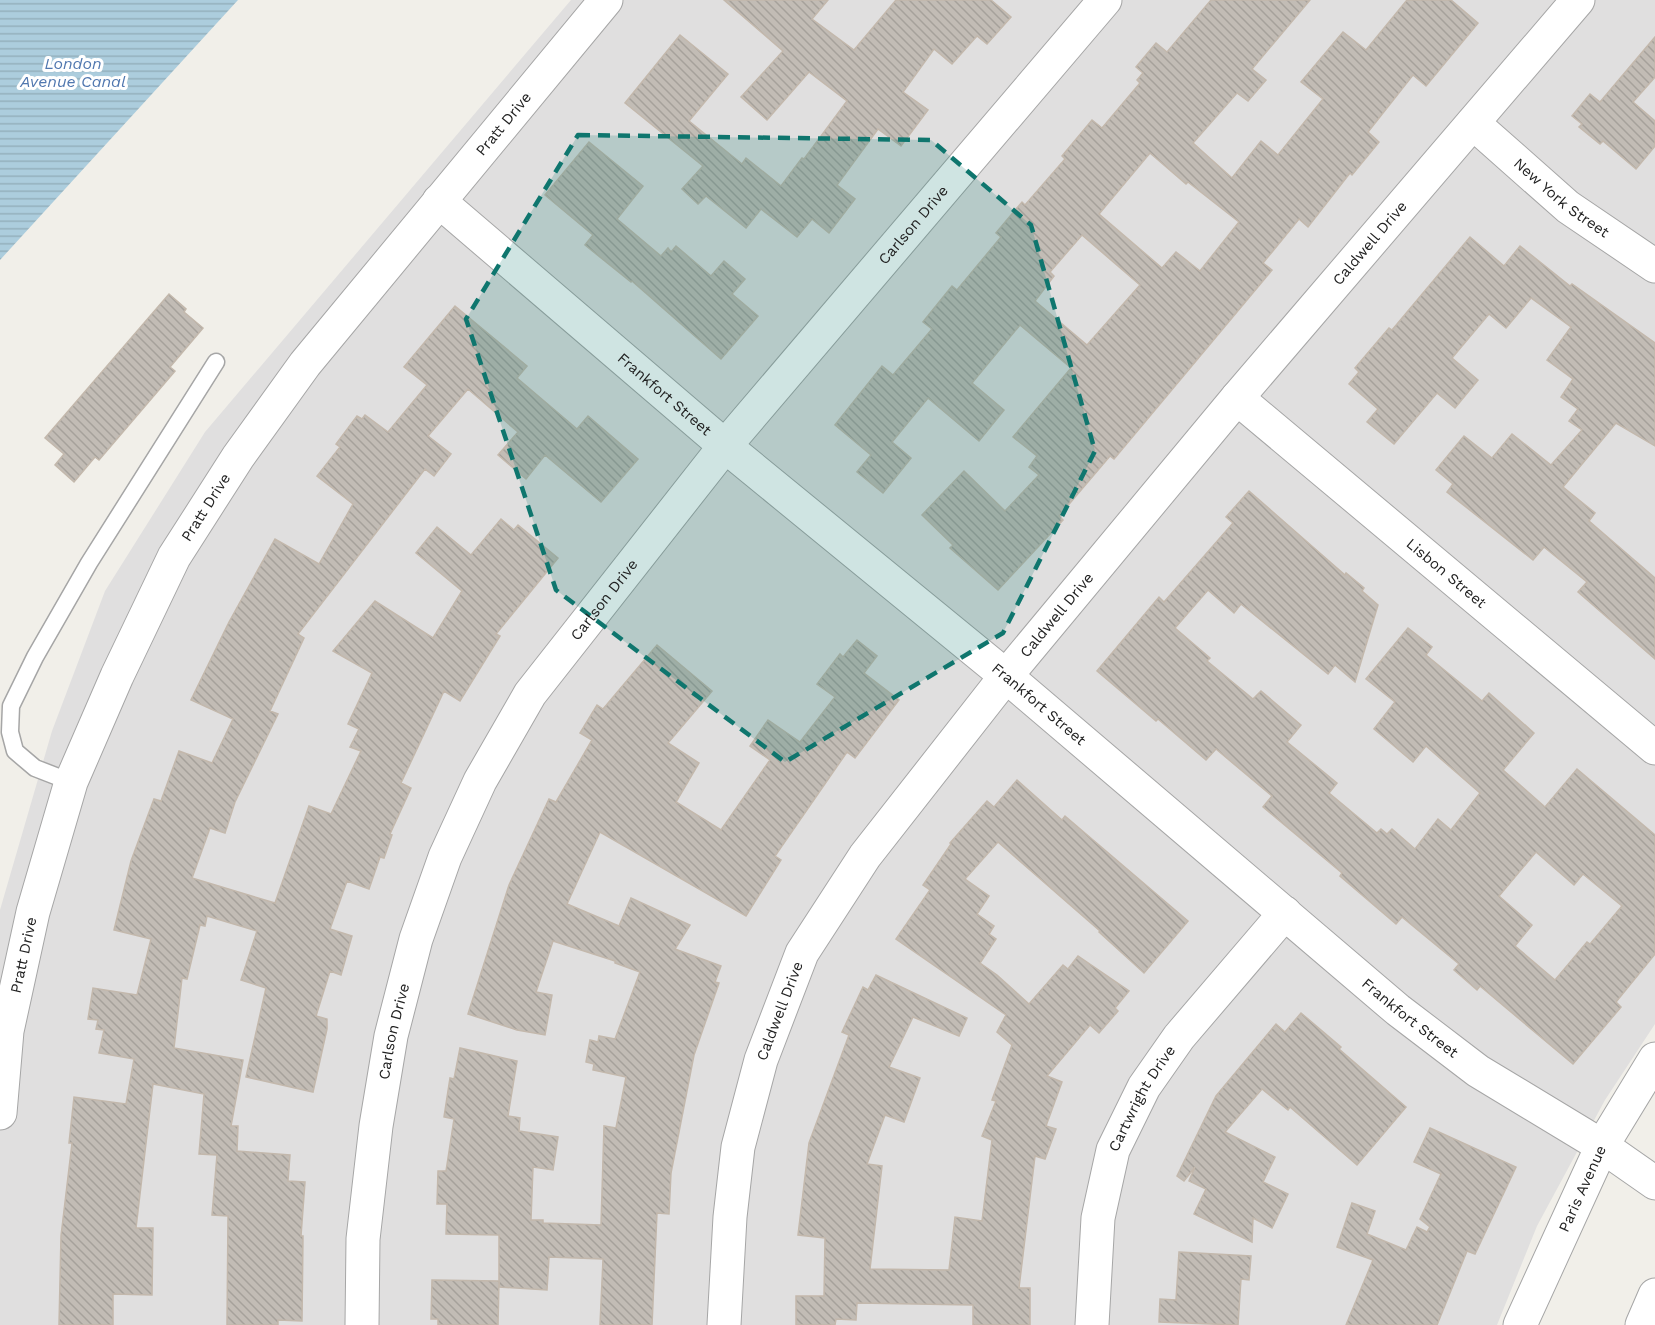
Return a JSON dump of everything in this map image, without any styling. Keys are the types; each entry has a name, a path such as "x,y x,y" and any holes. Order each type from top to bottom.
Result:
{"street":[{"name":"Pratt Drive","path":"0,1113 7,1031 33,912 71,782 117,676 174,557 238,457 305,364 606,0"},
{"name":"Carlson Drive","path":"362,1325 363,1239 376,1126 391,1036 416,939 445,857 480,781 530,694 725,446 1105,0"},
{"name":"Caldwell Drive","path":"724,1325 730,1217 738,1147 761,1060 801,953 865,856 1006,676 1237,398 1578,0"},
{"name":"New York Street","path":"1473,123 1568,207 1655,266"},
{"name":"Frankfort Street","path":"439,201 725,446 1006,676 1398,1010 1478,1071 1602,1146 1655,1183"},
{"name":"Lisbon Street","path":"1237,398 1655,748"},
{"name":"Cartwright Drive","path":"1092,1325 1098,1218 1113,1150 1144,1087 1179,1037 1284,913"},
{"name":"Paris Avenue","path":"1520,1325 1602,1146 1655,1059"},
{"path":"1642,1325 1655,1295"}],"lane":[{"path":"71,782 35,768 15,751 10,732 11,706 35,657 88,563 216,362"}],"highlighted area":[{"path":"578,135 931,140 1031,225 1095,451 1003,633 785,762 556,590 466,319"}],"shaded area":[{"path":"571,0 1655,0 1655,1024 1605,1100 1537,1226 1497,1325 0,1325 0,910 52,731 105,591 205,432"}],"water":[{"name":"London Avenue Canal","path":"0,0 238,0 0,260"}],"building":[{"path":"724,0 828,0 812,19 854,50 896,0 991,0 1011,17 987,44 977,36 952,64 934,49 903,92 928,110 901,146 878,129 837,185 855,199 829,233 812,219 797,237 761,209 746,228 706,196 698,204 682,189 703,166 625,103 680,35 728,74 689,121 742,164 746,158 781,186 847,101 809,72 767,120 741,97 783,51"},
{"path":"1211,0 1310,0 1252,69 1266,80 1248,101 1237,93 1193,143 1232,178 1261,141 1278,155 1323,99 1301,82 1343,32 1366,50 1407,0 1451,0 1478,23 1426,86 1413,75 1368,132 1379,142 1352,175 1350,173 1308,227 1299,219 1263,263 1272,270 1114,459 1110,456 1059,516 1063,520 998,590 950,548 953,545 922,515 964,471 1005,511 1039,475 1029,467 1037,456 1013,437 1071,368 1020,325 972,383 1004,410 979,441 928,398 892,442 911,458 883,493 857,472 871,455 835,425 882,366 893,375 932,329 923,322 952,286 957,290 1001,237 996,233 1022,202 1025,205 1065,159 1062,156 1092,120 1102,128 1140,83 1137,80 1143,73 1136,67 1156,43 1167,52","holes":["1150,153 1186,184 1188,182 1239,222 1200,271 1176,252 1162,268 1099,214","1082,235 1140,285 1087,345 1035,301 1054,276 1050,272"]},
{"path":"1655,37 1655,77 1633,102 1655,121 1655,146 1636,169 1603,141 1600,144 1579,127 1582,124 1572,116 1590,94 1600,102"},
{"path":"589,142 643,186 617,219 661,256 668,248 671,252 676,246 711,276 724,261 745,279 732,294 758,316 721,359 632,281 585,245 593,235 545,195"},
{"path":"1470,237 1504,266 1520,246 1570,286 1572,284 1655,343 1655,446 1616,423 1563,487 1595,513 1589,521 1655,578 1655,659 1578,592 1587,582 1544,547 1533,560 1447,492 1453,484 1436,470 1464,436 1492,458 1512,434 1551,465 1582,430 1569,421 1578,409 1561,397 1573,379 1547,360 1571,327 1531,298 1506,328 1489,314 1452,358 1478,380 1455,408 1437,393 1394,444 1367,422 1378,409 1349,384 1359,372 1355,368 1389,328 1392,330"},
{"path":"169,294 186,309 184,312 203,328 170,367 175,371 99,460 95,457 74,482 55,465 64,454 45,438"},
{"path":"455,306 527,366 517,378 577,429 588,416 638,459 601,502 545,455 526,479 498,455 518,432 468,389 428,436 451,454 434,476 425,469 298,634 304,638 270,711 278,714 235,802 225,833 210,828 192,878 275,903 309,806 331,814 361,751 350,747 359,729 348,724 372,673 333,651 375,601 433,638 462,591 416,553 437,527 471,555 501,519 514,530 518,525 558,558 496,634 500,636 460,701 444,691 401,783 411,788 390,834 392,835 384,858 380,857 369,889 347,881 330,929 352,936 341,975 330,971 316,1016 327,1019 327,1029 313,1092 246,1077 266,988 241,980 257,931 207,916 205,926 200,925 187,979 182,978 174,1048 243,1060 231,1126 238,1126 237,1151 290,1155 288,1181 305,1182 301,1236 303,1236 302,1321 278,1320 278,1325 227,1325 228,1216 212,1215 217,1155 199,1154 204,1094 153,1084 136,1228 153,1228 152,1295 113,1294 113,1325 59,1325 61,1236 72,1143 69,1143 74,1097 126,1104 134,1059 99,1053 104,1030 96,1029 98,1020 88,1019 93,988 137,995 151,939 114,930 131,861 154,799 161,801 179,751 212,763 233,719 191,700 229,622 275,539 319,564 353,504 317,476 340,447 336,444 357,416 362,419 365,415 388,432 427,385 404,367"},
{"path":"1249,491 1345,575 1346,573 1364,588 1362,591 1378,605 1355,682 1335,665 1328,674 1241,604 1234,613 1208,590 1175,628 1210,658 1207,661 1253,699 1261,691 1301,725 1287,742 1337,783 1329,793 1377,833 1381,829 1387,834 1392,829 1415,849 1438,819 1451,830 1480,793 1426,746 1413,762 1374,729 1395,702 1366,679 1408,628 1432,647 1426,655 1482,701 1489,693 1534,733 1503,770 1545,807 1577,769 1655,835 1655,954 1616,1002 1621,1007 1573,1064 1480,986 1477,990 1454,970 1459,964 1402,917 1396,924 1340,876 1342,873 1263,807 1272,796 1216,749 1206,760 1097,671 1159,597 1164,602 1233,523 1226,517","holes":["1536,852 1574,885 1583,874 1622,906 1555,980 1515,946 1532,925 1499,896"]},
{"path":"857,640 877,656 864,673 899,700 855,758 847,752 775,856 781,860 746,916 600,832 567,904 619,926 631,898 690,925 675,949 721,966 715,982 719,983 694,1055 671,1173 669,1214 657,1213 652,1325 600,1325 603,1259 549,1257 547,1290 499,1287 499,1235 446,1234 447,1204 437,1204 438,1171 446,1171 454,1119 444,1117 450,1078 454,1079 460,1048 517,1061 508,1116 520,1118 519,1131 558,1137 553,1170 533,1167 531,1220 543,1220 543,1223 601,1225 604,1126 616,1128 626,1077 593,1070 594,1064 586,1062 590,1040 598,1042 599,1036 615,1039 640,972 615,963 615,961 553,941 536,992 552,995 545,1035 517,1030 468,1014 509,885 549,799 556,802 592,740 580,733 597,705 603,709 657,645 712,691 668,743 699,763 676,802 721,830 770,760 750,746 768,720 800,742 835,697 817,684 840,654 843,657"},
{"path":"1017,780 1062,820 1065,816 1188,921 1144,973 1100,931 998,842 965,879 989,896 977,914 994,926 989,934 996,939 980,963 1029,1004 1063,965 1068,969 1078,956 1129,991 1115,1008 1118,1011 1099,1033 1090,1025 1047,1076 1062,1082 1046,1126 1056,1129 1045,1159 1035,1156 1019,1288 1030,1288 1030,1325 973,1325 973,1305 857,1303 856,1320 836,1319 835,1325 796,1325 796,1296 824,1296 825,1238 798,1235 809,1143 849,1035 842,1032 863,987 868,990 876,975 967,1018 959,1036 913,1017 889,1067 920,1078 904,1122 885,1115 867,1164 882,1166 870,1269 949,1270 955,1217 982,1221 992,1140 982,1136 996,1101 992,1100 1012,1045 997,1032 1006,1015 896,939 930,890 923,885 950,843 987,801 994,807"},
{"path":"1301,1013 1406,1107 1357,1165 1290,1107 1288,1110 1262,1089 1225,1132 1275,1157 1263,1182 1288,1194 1272,1228 1253,1218 1252,1242 1194,1214 1206,1189 1189,1181 1195,1167 1184,1181 1177,1176 1216,1096 1276,1024 1285,1032"},
{"path":"1430,1128 1516,1167 1475,1254 1467,1251 1437,1325 1346,1325 1373,1260 1337,1247 1352,1203 1375,1211 1367,1234 1406,1250 1417,1227 1427,1232 1430,1227 1420,1219 1441,1174 1414,1162"},
{"path":"1179,1252 1251,1256 1249,1280 1241,1279 1238,1325 1159,1322 1160,1299 1176,1300"},
{"path":"432,1280 499,1281 498,1325 438,1325 438,1319 431,1319"}]}
